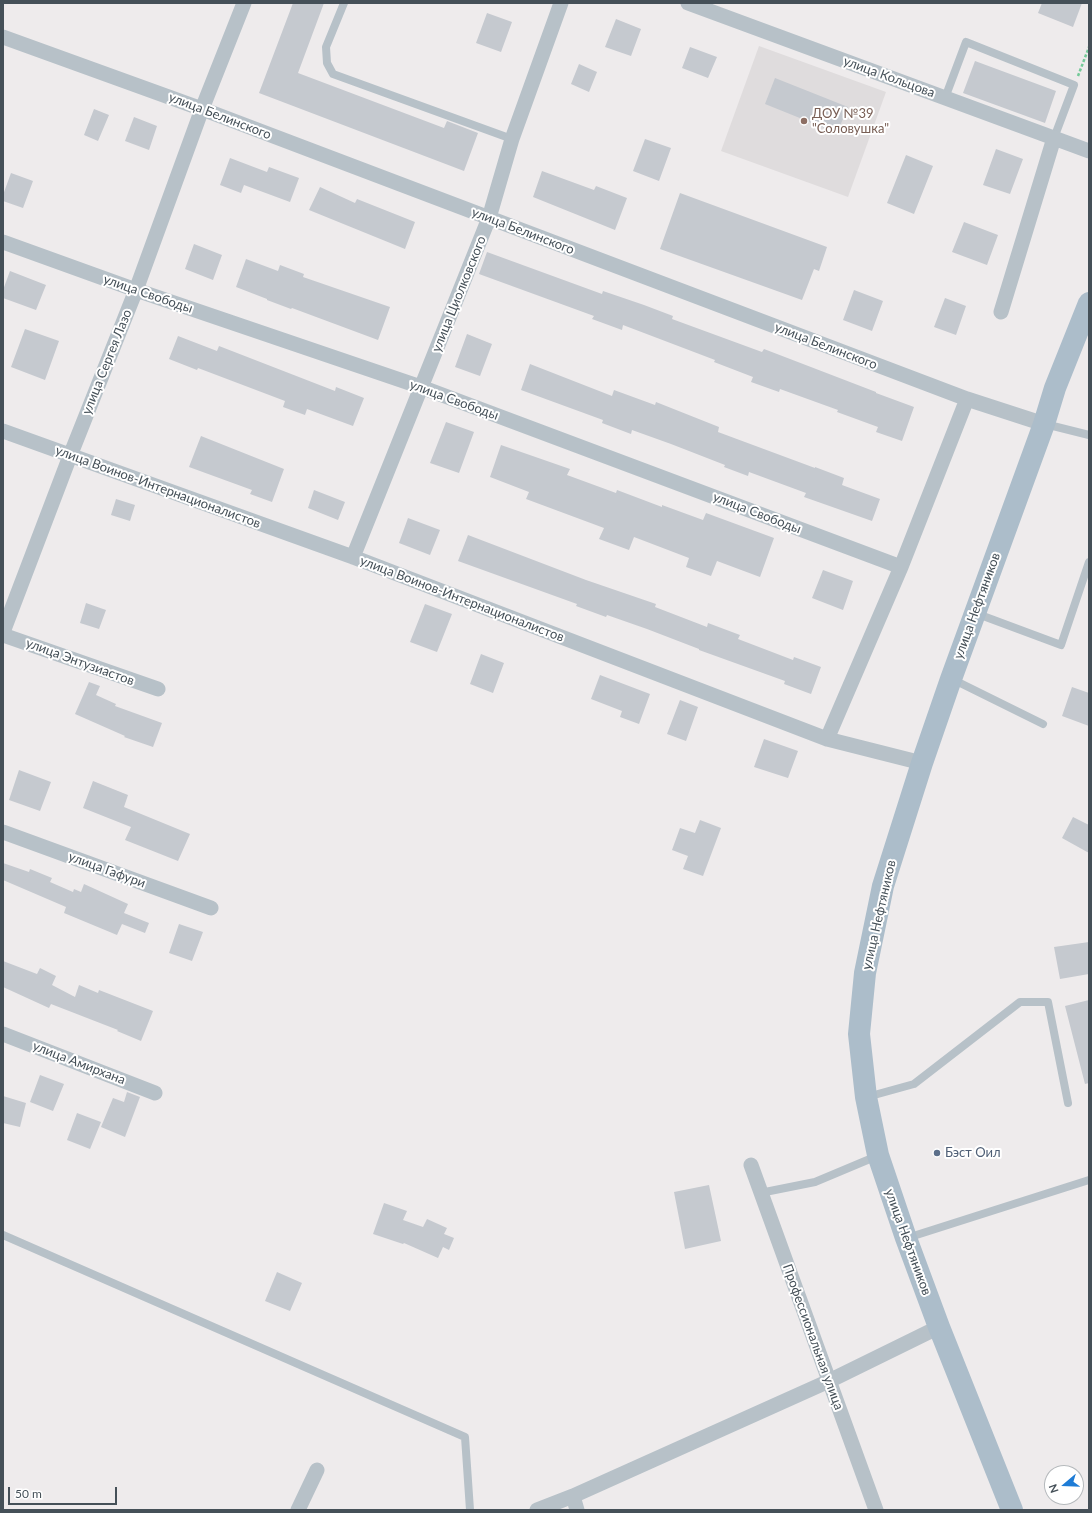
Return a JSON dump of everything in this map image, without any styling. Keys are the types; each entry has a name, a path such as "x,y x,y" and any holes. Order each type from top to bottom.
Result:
{"main road":[{"name":"улица Нефтяников","path":"1012,1510 939,1327 906,1238 878,1155 866,1097 859,1034 865,973 883,886 922,763 974,613 1044,424 1055,388 1089,303"}],"street":[{"name":"улица Сергея Лазо","path":"3,633 70,456 136,290 202,109 244,3"},
{"name":"улица Циолковского","path":"353,558 489,218 512,139 561,3"},
{"name":"улица Кольцова","path":"688,3 1089,151"},
{"name":"улица Белинского","path":"3,37 202,109 967,399 1044,424"},
{"path":"1001,312 1054,138"},
{"name":"улица Свободы","path":"3,242 136,290 421,387 901,567"},
{"path":"827,739 901,567 967,399"},
{"name":"улица Воинов-Интернационалистов","path":"3,431 353,558 827,739 922,763"},
{"name":"улица Энтузиастов","path":"3,633 158,689"},
{"name":"улица Гафури","path":"3,832 211,908"},
{"name":"улица Амирхана","path":"3,1034 156,1092"},
{"name":"Профессиональная улица","path":"751,1165 876,1510"},
{"path":"537,1510 575,1503 939,1327"},
{"path":"298,1510 316,1470"}],"lane":[{"path":"344,3 326,47 327,63 333,74 512,139"},
{"path":"945,98 966,42 1074,85 1054,138"},
{"path":"1044,424 1089,435"},
{"path":"974,613 1061,645 1089,562"},
{"path":"951,679 1043,724"},
{"path":"866,1097 914,1084 1020,1002 1048,1002 1068,1103"},
{"path":"760,1193 815,1182 878,1155"},
{"path":"906,1238 1089,1180"},
{"path":"3,1235 465,1436 470,1510"}],"path":[{"path":"1074,85 1089,47"}],"shaded area":[{"name":"ДОУ №39 \"Соловушка\"","path":"759,46 886,92 848,197 721,151"}],"building":[{"path":"293,3 324,3 298,73 444,128 447,121 478,133 464,171 259,93"},
{"path":"1042,3 1082,3 1073,27 1038,13"},
{"path":"487,13 512,22 501,52 476,43"},
{"path":"616,19 641,29 631,56 605,47"},
{"path":"690,47 717,57 708,78 682,68"},
{"path":"975,61 1056,91 1045,123 963,93"},
{"path":"579,64 597,72 589,92 571,84"},
{"path":"775,78 848,107 837,133 765,104"},
{"path":"94,109 109,115 98,141 84,135"},
{"path":"134,117 157,126 149,150 125,141"},
{"path":"645,139 671,148 659,181 633,171"},
{"path":"996,149 1023,159 1010,194 983,185"},
{"path":"906,155 933,166 914,214 887,203"},
{"path":"230,158 267,172 269,167 299,178 290,202 244,185 241,193 220,185"},
{"path":"542,171 594,190 596,186 627,198 615,230 533,197"},
{"path":"11,173 33,181 23,208 3,201 3,195"},
{"path":"320,187 355,203 357,199 415,222 405,249 309,210"},
{"path":"680,193 827,247 819,271 814,269 802,300 660,249"},
{"path":"964,222 998,235 987,265 952,252"},
{"path":"194,244 222,255 213,280 185,269"},
{"path":"487,252 602,294 603,291 644,305 673,316 672,319 762,352 764,349 914,407 902,441 876,432 878,427 837,412 838,410 780,389 779,392 751,382 753,377 714,362 715,360 623,325 622,330 592,319 594,316 479,274"},
{"path":"246,259 278,271 280,265 304,274 303,277 390,307 378,340 292,308 291,309 236,287"},
{"path":"10,271 46,285 36,310 3,298 3,290"},
{"path":"854,290 883,301 872,331 843,320"},
{"path":"945,298 966,306 956,335 934,327"},
{"path":"25,329 59,341 45,380 11,367"},
{"path":"467,334 492,344 480,376 455,367"},
{"path":"178,336 217,351 219,346 335,391 336,387 364,398 353,426 307,409 305,415 283,407 285,401 198,368 197,370 169,359"},
{"path":"530,364 612,396 614,390 655,405 656,402 719,427 718,432 844,478 842,485 880,499 872,521 804,497 806,493 749,472 748,476 724,467 725,465 632,430 631,434 602,423 603,420 521,390"},
{"path":"446,422 474,432 459,473 430,463"},
{"path":"201,436 284,469 272,502 250,494 252,490 189,467"},
{"path":"501,445 570,469 567,475 616,493 617,490 662,507 662,505 703,520 706,513 774,538 760,577 717,561 711,576 686,567 689,558 634,537 629,550 599,539 604,528 526,499 529,492 490,477"},
{"path":"314,490 345,502 338,520 308,508"},
{"path":"116,499 135,505 130,521 111,515"},
{"path":"408,518 440,530 430,555 399,543"},
{"path":"468,535 586,580 656,604 655,607 707,627 708,623 740,635 738,639 793,660 794,657 821,667 811,694 784,684 785,681 699,650 647,629 607,615 606,617 576,606 577,604 458,561"},
{"path":"823,570 853,581 843,610 812,598"},
{"path":"86,603 106,610 99,629 80,623"},
{"path":"425,604 452,614 437,652 410,642"},
{"path":"481,654 504,663 493,693 470,684"},
{"path":"600,675 650,694 639,724 620,717 622,711 591,699"},
{"path":"89,682 100,686 96,695 116,704 115,706 162,723 153,747 124,737 125,736 75,714"},
{"path":"1072,687 1089,693 1089,726 1062,716"},
{"path":"680,700 698,707 686,741 667,734"},
{"path":"764,739 798,751 788,778 754,767"},
{"path":"19,770 51,782 40,811 9,800"},
{"path":"93,781 128,795 124,807 190,834 178,861 125,840 131,827 83,808"},
{"path":"1073,817 1089,825 1089,853 1062,838"},
{"path":"700,820 721,828 703,876 683,869 688,856 672,850 680,828 695,833"},
{"path":"3,863 29,872 30,869 52,878 50,882 73,892 74,889 81,892 84,884 128,904 124,913 149,923 145,933 122,924 117,935 64,913 66,907 3,880"},
{"path":"179,924 203,932 192,961 169,953"},
{"path":"1089,942 1089,974 1060,979 1054,947"},
{"path":"3,961 37,974 40,968 56,976 52,985 75,997 79,985 98,993 99,990 153,1011 141,1041 117,1031 118,1030 51,1004 49,1008 3,987"},
{"path":"1089,1000 1089,1083 1085,1084 1065,1006"},
{"path":"40,1075 64,1084 53,1111 30,1102"},
{"path":"127,1092 140,1097 125,1137 101,1127 113,1098 124,1102"},
{"path":"3,1096 26,1103 20,1127 3,1123"},
{"path":"77,1113 101,1122 90,1149 67,1140"},
{"path":"709,1185 721,1241 685,1249 674,1192"},
{"path":"384,1203 407,1211 403,1220 423,1227 427,1219 447,1228 444,1234 454,1238 449,1250 443,1247 438,1258 404,1243 403,1244 373,1234"},
{"path":"277,1272 302,1283 290,1311 265,1301"}],"place":[{"name":"ДОУ №39 \"Соловушка\"","path":"804,121"},
{"name":"Бэст Оил","path":"937,1153"}]}
